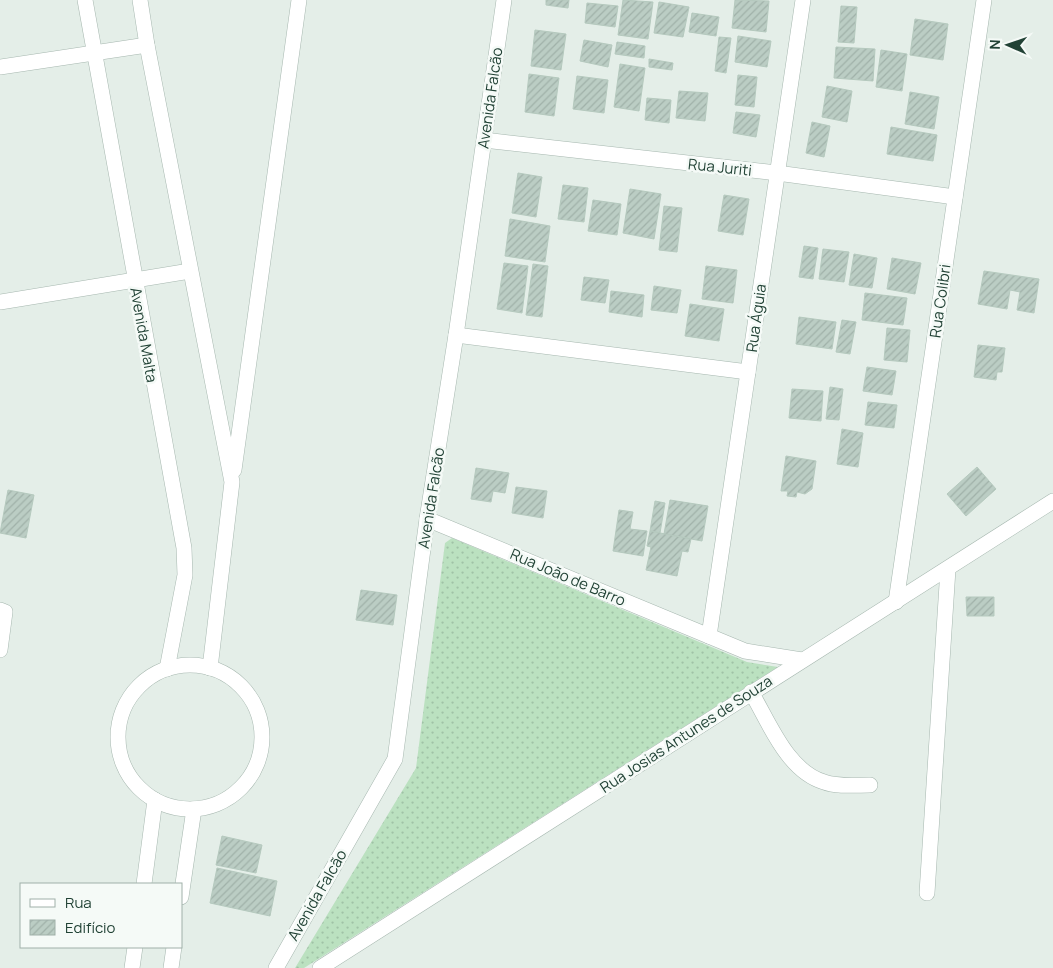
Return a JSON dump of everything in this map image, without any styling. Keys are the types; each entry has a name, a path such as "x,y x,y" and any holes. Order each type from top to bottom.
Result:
{"street":[{"name":"Avenida Malta","path":"85,0 134,282 184,548 185,575 167,669"},
{"path":"140,0 190,271 232,482"},
{"path":"210,668 232,482 299,0"},
{"name":"Avenida Falcão","path":"276,968 395,759 427,519 456,336 504,0"},
{"name":"Rua Águia","path":"708,636 802,0"},
{"name":"Rua Colibri","path":"896,602 984,0"},
{"path":"0,67 147,45"},
{"name":"Rua Juriti","path":"484,140 777,173 955,197"},
{"path":"0,302 134,282 190,271"},
{"path":"456,336 748,372"},
{"name":"Rua Josias Antunes de Souza","path":"320,968 1053,501"},
{"name":"Rua João de Barro","path":"427,519 745,651 802,660"},
{"path":"927,893 948,569"},
{"path":"0,610 5,612 0,650"},
{"path":"181,666 210,668 225,674 248,694 256,708 262,738 255,768 247,781 223,801 194,809 168,805 156,800 138,786 125,768 118,739 124,709 136,690 153,676 167,669 181,666"},
{"path":"751,692 801,770 824,783 870,786"},
{"path":"144,883 156,800"},
{"path":"182,890 194,809"},
{"path":"132,968 135,948"},
{"path":"171,968 174,948"}],"green space":[{"path":"452,538 747,662 778,667 304,968 295,968 416,768 445,543"}],"building":[{"path":"546,0 569,0 568,8 546,5"},
{"path":"623,0 653,2 648,39 618,35"},
{"path":"735,0 769,1 766,32 732,28"},
{"path":"659,2 689,7 683,37 654,33"},
{"path":"587,3 618,6 615,27 585,23"},
{"path":"841,6 857,7 854,43 838,42"},
{"path":"692,13 719,17 716,36 689,32"},
{"path":"915,19 948,24 943,60 910,55"},
{"path":"535,30 566,34 561,70 531,66"},
{"path":"738,36 771,41 767,67 735,62"},
{"path":"719,37 731,38 726,73 715,71"},
{"path":"584,40 612,45 608,67 580,61"},
{"path":"617,42 645,46 644,58 615,54"},
{"path":"836,47 875,49 873,81 834,78"},
{"path":"881,50 907,54 902,91 876,87"},
{"path":"649,59 673,63 672,70 649,67"},
{"path":"620,64 645,68 639,111 614,107"},
{"path":"529,74 559,78 554,116 525,112"},
{"path":"738,75 757,77 754,107 735,105"},
{"path":"577,76 608,80 604,113 573,109"},
{"path":"827,86 852,91 847,122 822,117"},
{"path":"679,91 708,93 705,121 676,118"},
{"path":"910,92 939,97 934,129 905,124"},
{"path":"647,98 671,100 669,123 645,120"},
{"path":"736,112 760,115 756,137 733,133"},
{"path":"812,122 830,126 824,157 806,153"},
{"path":"891,127 937,135 933,161 887,154"},
{"path":"518,173 542,177 536,217 512,213"},
{"path":"563,185 588,188 584,222 558,219"},
{"path":"630,189 661,194 654,239 623,233"},
{"path":"724,195 749,199 743,235 718,231"},
{"path":"593,200 621,204 617,235 588,231"},
{"path":"664,206 682,208 677,252 659,250"},
{"path":"510,219 550,226 545,262 505,256"},
{"path":"804,246 818,248 813,279 799,277"},
{"path":"823,249 849,252 844,282 819,279"},
{"path":"854,254 877,258 872,288 849,285"},
{"path":"892,258 921,263 915,294 887,289"},
{"path":"504,263 528,266 522,313 497,309"},
{"path":"533,264 548,266 542,317 526,315"},
{"path":"706,266 737,270 733,303 702,299"},
{"path":"984,271 1039,279 1034,313 1017,310 1020,292 1010,290 1007,309 978,304"},
{"path":"584,277 609,280 605,303 581,300"},
{"path":"654,286 681,290 677,313 651,310"},
{"path":"611,291 644,295 642,317 609,312"},
{"path":"865,293 907,298 903,325 862,320"},
{"path":"690,304 724,309 719,341 685,336"},
{"path":"799,317 836,322 832,349 796,344"},
{"path":"842,320 856,322 850,354 836,352"},
{"path":"887,328 910,330 907,362 884,360"},
{"path":"978,345 1005,348 1002,372 997,372 996,380 974,377"},
{"path":"867,367 896,371 892,395 863,391"},
{"path":"830,387 843,389 839,420 826,419"},
{"path":"792,389 823,391 821,421 789,418"},
{"path":"868,402 897,405 894,428 865,425"},
{"path":"842,429 863,433 858,467 837,464"},
{"path":"786,456 816,461 812,489 805,494 797,492 796,497 787,496 788,491 781,491"},
{"path":"977,467 996,489 966,516 947,494"},
{"path":"476,468 509,473 505,493 493,491 491,502 471,499"},
{"path":"516,487 547,491 543,518 512,513"},
{"path":"8,490 34,495 26,538 0,533"},
{"path":"670,500 708,506 702,541 664,534"},
{"path":"655,501 665,503 660,533 650,531"},
{"path":"619,510 633,512 630,529 647,531 643,556 613,551"},
{"path":"650,531 691,539 688,552 682,551 677,576 646,570 651,547 647,546"},
{"path":"361,590 397,595 393,625 356,620"},
{"path":"966,597 994,597 994,616 967,616"},
{"path":"222,836 262,845 256,873 216,865"},
{"path":"217,868 277,881 270,916 210,903"}]}
